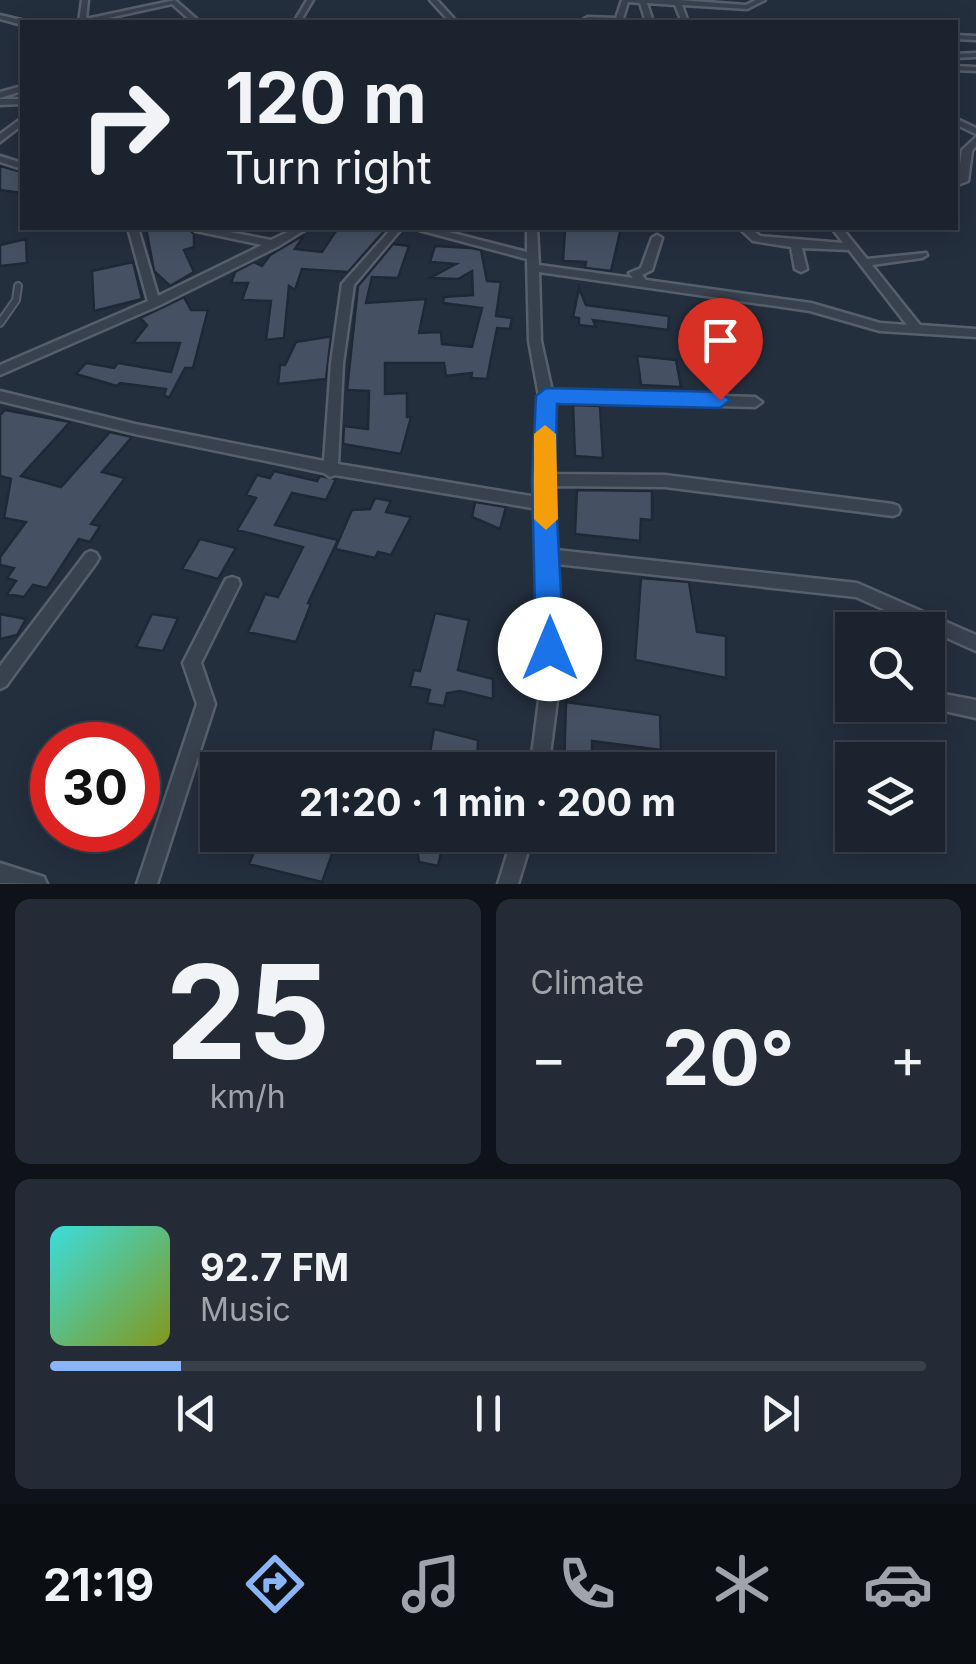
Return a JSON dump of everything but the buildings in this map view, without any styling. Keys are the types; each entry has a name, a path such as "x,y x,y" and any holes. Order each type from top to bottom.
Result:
{"street":[{"path":"432,0 452,20"},
{"path":"619,20 625,0 747,7 762,0"},
{"path":"92,20 171,1 194,20"},
{"path":"747,7 757,20"},
{"path":"0,139 20,124"},
{"path":"965,178 967,150 976,140"},
{"path":"134,230 154,303"},
{"path":"206,230 275,244"},
{"path":"0,370 154,303 300,230"},
{"path":"330,471 337,363 348,284 359,266 395,230"},
{"path":"430,230 533,262 642,283 811,307 880,327 976,333"},
{"path":"532,230 535,341 546,396 544,480 550,685 542,752"},
{"path":"746,230 758,240 852,246"},
{"path":"839,230 918,330"},
{"path":"642,283 635,273 646,270 657,238"},
{"path":"796,244 801,269"},
{"path":"865,263 922,256"},
{"path":"0,396 115,426 330,471 545,504"},
{"path":"546,396 755,402"},
{"path":"544,480 665,482 892,510"},
{"path":"548,556 857,590 976,643"},
{"path":"0,680 91,558"},
{"path":"147,884 206,704 192,663 232,584"},
{"path":"945,703 976,709"},
{"path":"508,884 518,852"},
{"path":"0,873 36,884"}],"lane":[{"path":"0,323 16,300 18,286"}],"slow traffic":[{"path":"545,434 546,519"}],"route":[{"path":"550,649 544,480 546,396 720,400"}]}
